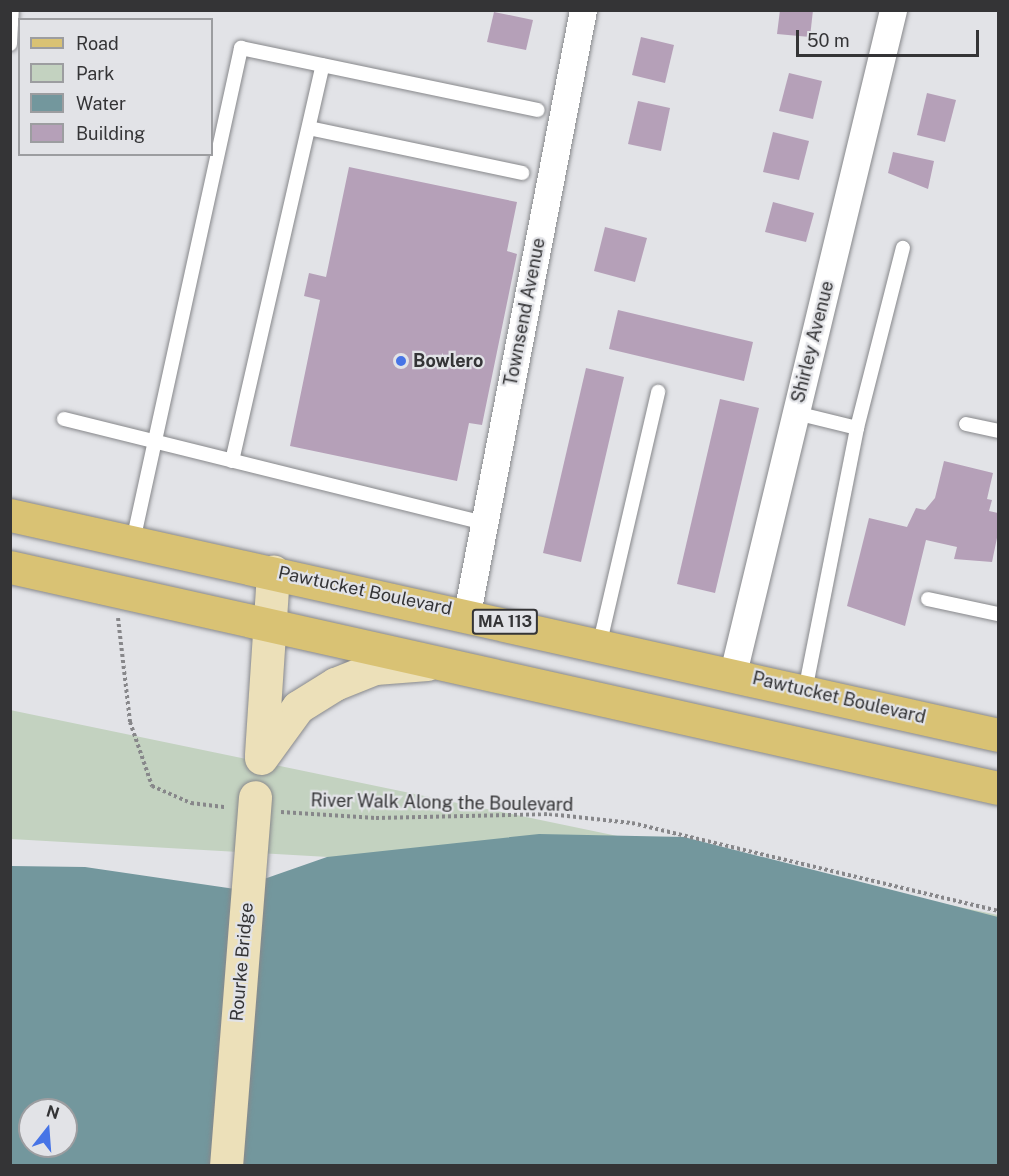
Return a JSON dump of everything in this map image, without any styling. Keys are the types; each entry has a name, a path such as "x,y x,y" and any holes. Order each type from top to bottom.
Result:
{"main road":[{"name":"Pawtucket Boulevard","path":"10,514 600,642 805,691 998,731"},
{"path":"10,567 270,621 999,788"},
{"name":"Rourke Bridge","path":"226,1166 253,805 261,758 273,571"},
{"name":"Rourke Bridge","path":"261,758 298,707 375,668 406,664 488,671"}],"street":[{"name":"Townsend Avenue","path":"467,613 583,10"},
{"name":"Shirley Avenue","path":"733,674 893,10"}],"lane":[{"path":"10,44 12,10"},
{"path":"134,541 241,48 538,110"},
{"path":"232,461 323,65"},
{"path":"309,128 522,173"},
{"path":"805,691 857,428 903,248"},
{"path":"600,642 658,392"},
{"path":"796,413 857,428"},
{"path":"64,419 484,523"},
{"path":"966,423 999,431"},
{"path":"928,598 999,614"}],"path":[{"name":"River Walk Along the Boulevard","path":"116,590 130,722 152,786 191,803 253,805 376,818 549,814 632,824 999,911"}],"green space":[{"path":"10,710 998,915 998,950 433,863 11,839"}],"water":[{"path":"539,834 684,837 998,917 998,1165 11,1166 11,866 85,867 235,889 327,857"}],"building":[{"path":"780,10 813,10 810,37 777,34"},
{"path":"494,12 533,20 526,50 487,42"},
{"path":"641,37 674,45 665,83 632,75"},
{"path":"789,73 822,81 813,119 779,111"},
{"path":"927,93 956,100 945,142 917,135"},
{"path":"638,101 670,108 661,151 628,144"},
{"path":"773,132 809,141 799,180 763,172"},
{"path":"893,152 934,161 928,189 888,173"},
{"name":"Bowlero","path":"349,167 517,202 507,251 517,254 482,425 469,423 457,481 290,446 320,300 304,296 309,273 326,277"},
{"path":"773,202 814,213 806,242 765,232"},
{"path":"605,227 647,238 635,282 594,271"},
{"path":"618,310 753,342 744,381 609,349"},
{"path":"586,368 624,377 581,562 543,553"},
{"path":"720,399 759,408 715,593 677,584"},
{"path":"944,461 993,473 987,499 992,500 989,511 998,513 998,533 992,562 954,559 957,547 926,540 905,626 847,606 869,518 907,527 916,508 925,510 935,498"}],"place":[{"name":"Bowlero","path":"401,361"}]}
